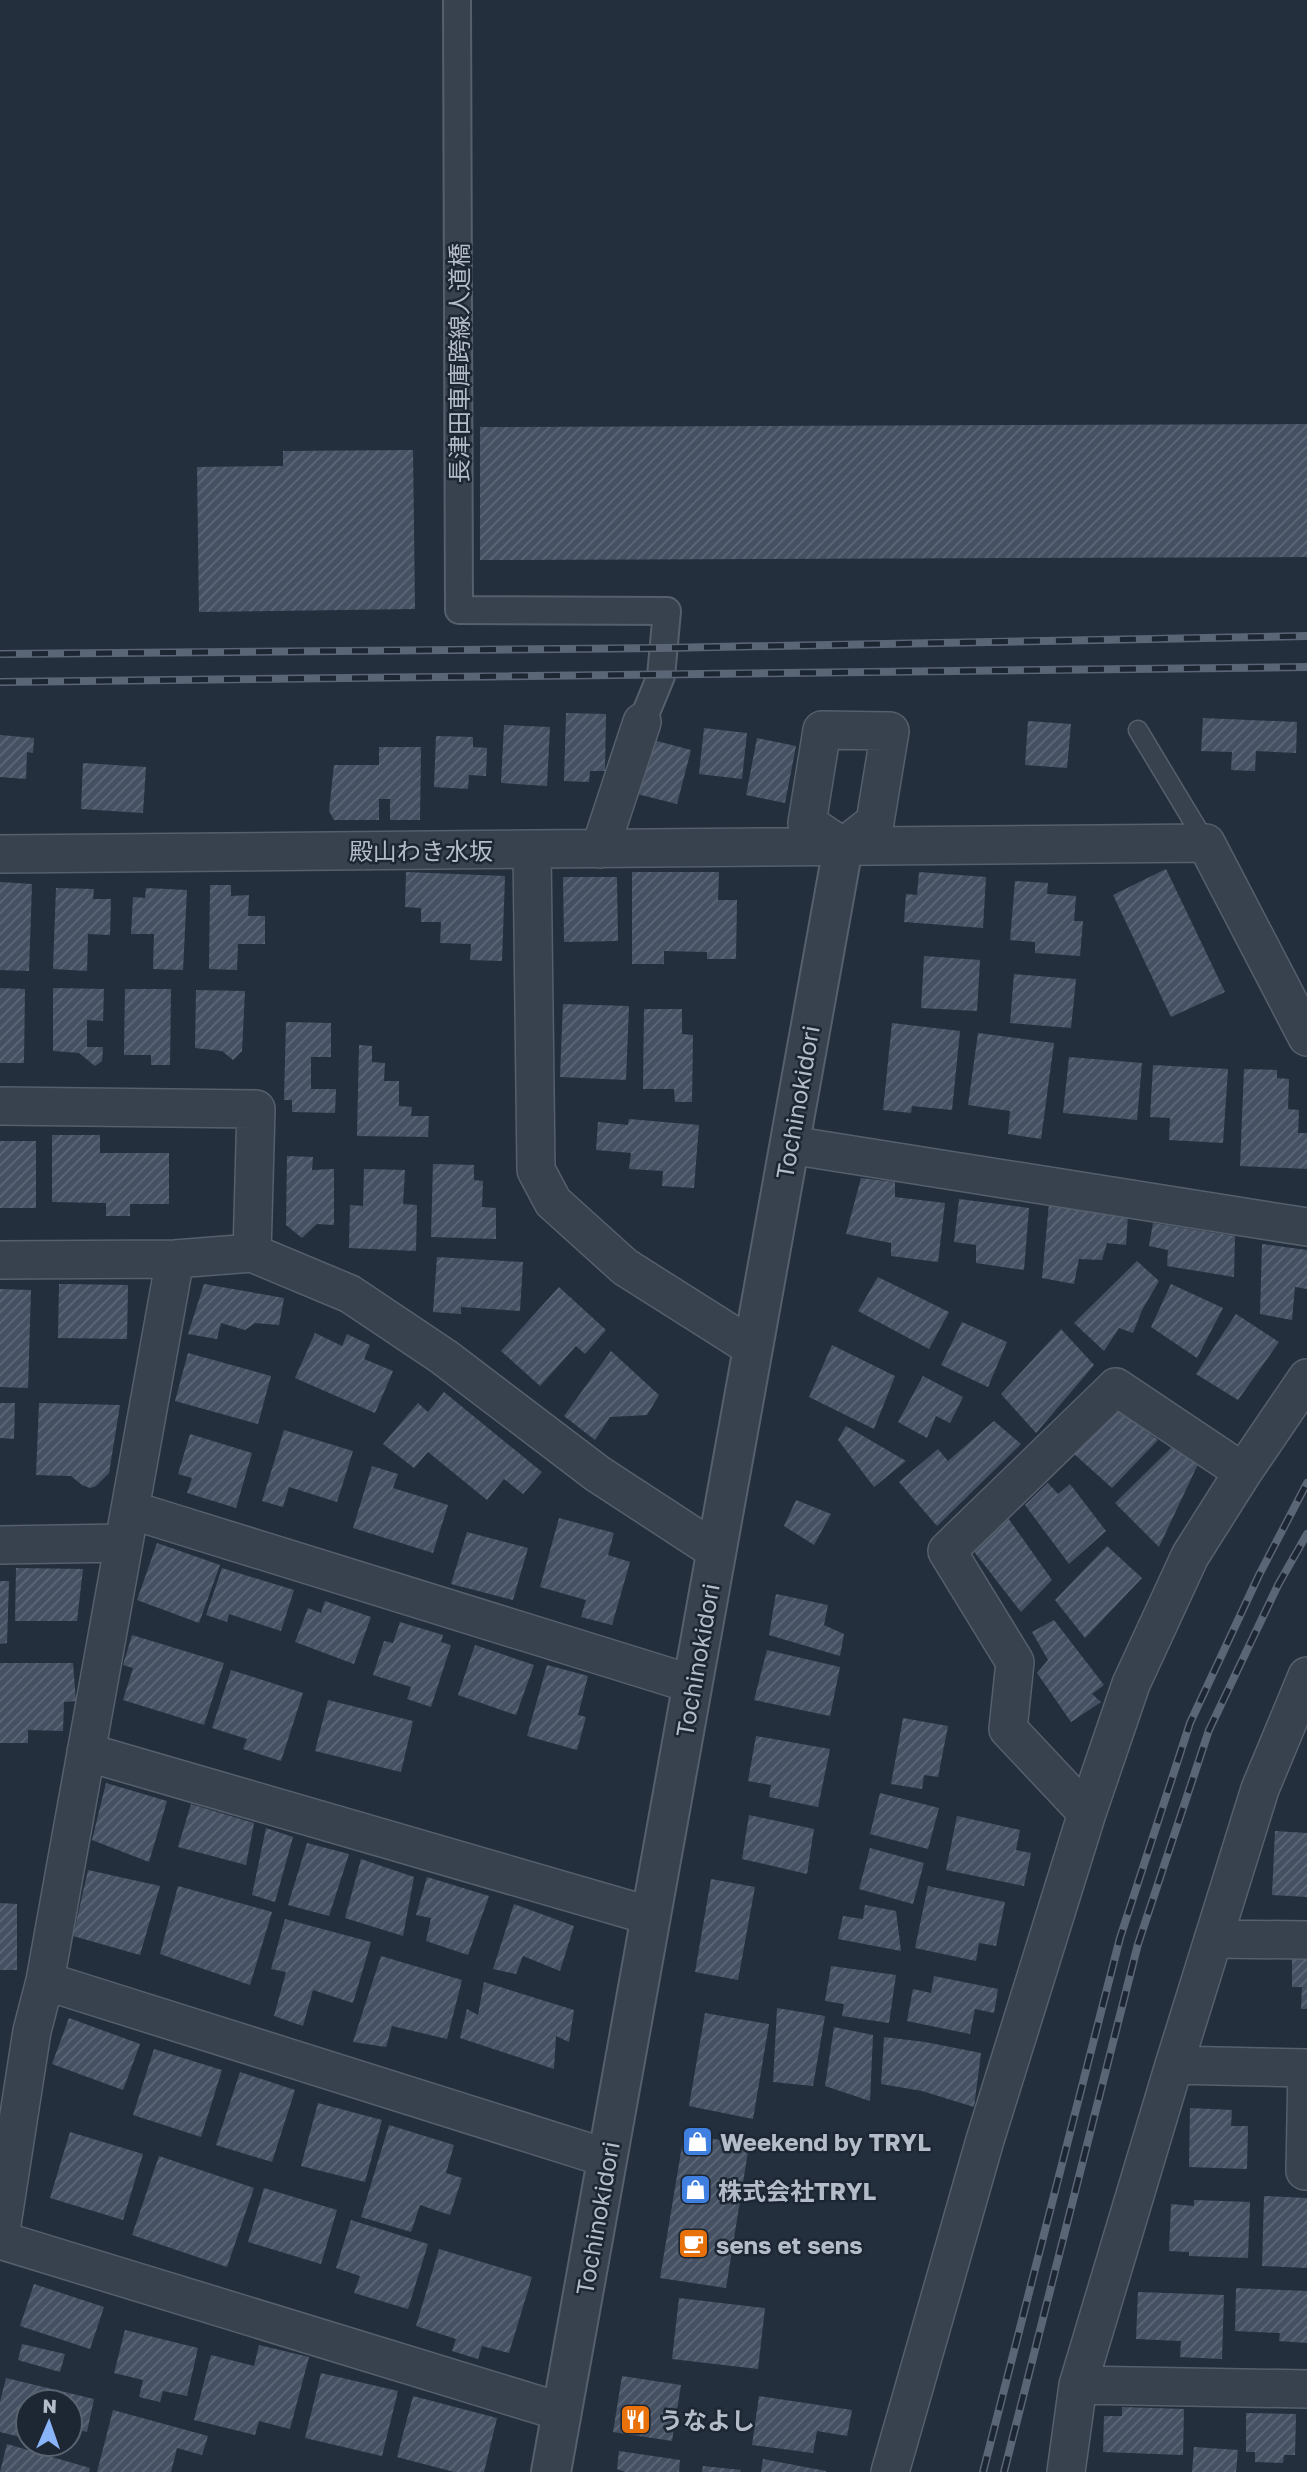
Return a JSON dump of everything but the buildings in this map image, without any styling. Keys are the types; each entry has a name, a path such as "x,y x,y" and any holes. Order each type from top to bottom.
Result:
{"street":[{"name":"長津田車庫跨線人道橋","path":"457,0 459,610 667,611 661,676 642,722"},
{"path":"600,849 642,722"},
{"path":"1206,843 1307,1037"},
{"name":"殿山わき水坂","path":"0,854 1206,843"},
{"name":"Tochinokidori","path":"551,2472 843,847"},
{"path":"532,849 536,1170 553,1202 625,1267 752,1348"},
{"path":"0,1106 256,1109 253,1253"},
{"path":"790,1145 1307,1227"},
{"path":"0,1259 175,1259 253,1253 350,1294 444,1357 598,1474 716,1550"},
{"path":"175,1259 45,1981 16,2030 0,2239 562,2412"},
{"path":"890,2472 985,2140 1087,1813 1131,1684 1190,1556 1307,1378"},
{"path":"1087,1813 1008,1729 1015,1662 947,1551 1116,1387 1243,1472"},
{"path":"0,1545 126,1526 692,1684"},
{"path":"1066,2472 1078,2385 1174,2065 1260,1789 1307,1676"},
{"path":"86,1752 651,1916"},
{"path":"1213,1939 1307,1940"},
{"path":"45,1981 607,2158"},
{"path":"1174,2065 1307,2068 1307,2171"},
{"path":"1078,2385 1307,2389"}],"lane":[{"path":"1138,730 1206,843"}],"railway":[{"path":"0,654 663,648 1307,636"},
{"path":"0,682 1307,667"},
{"path":"983,2472 1120,1938 1190,1723 1259,1575 1307,1483"},
{"path":"1004,2472 1138,1944 1209,1730 1278,1585 1307,1534"}],"place":[{"name":"Weekend by TRYL","path":"697,2141"},
{"name":"株式会社TRYL","path":"695,2190"},
{"name":"sens et sens","path":"693,2244"},
{"name":"うなよし","path":"636,2419"}]}
